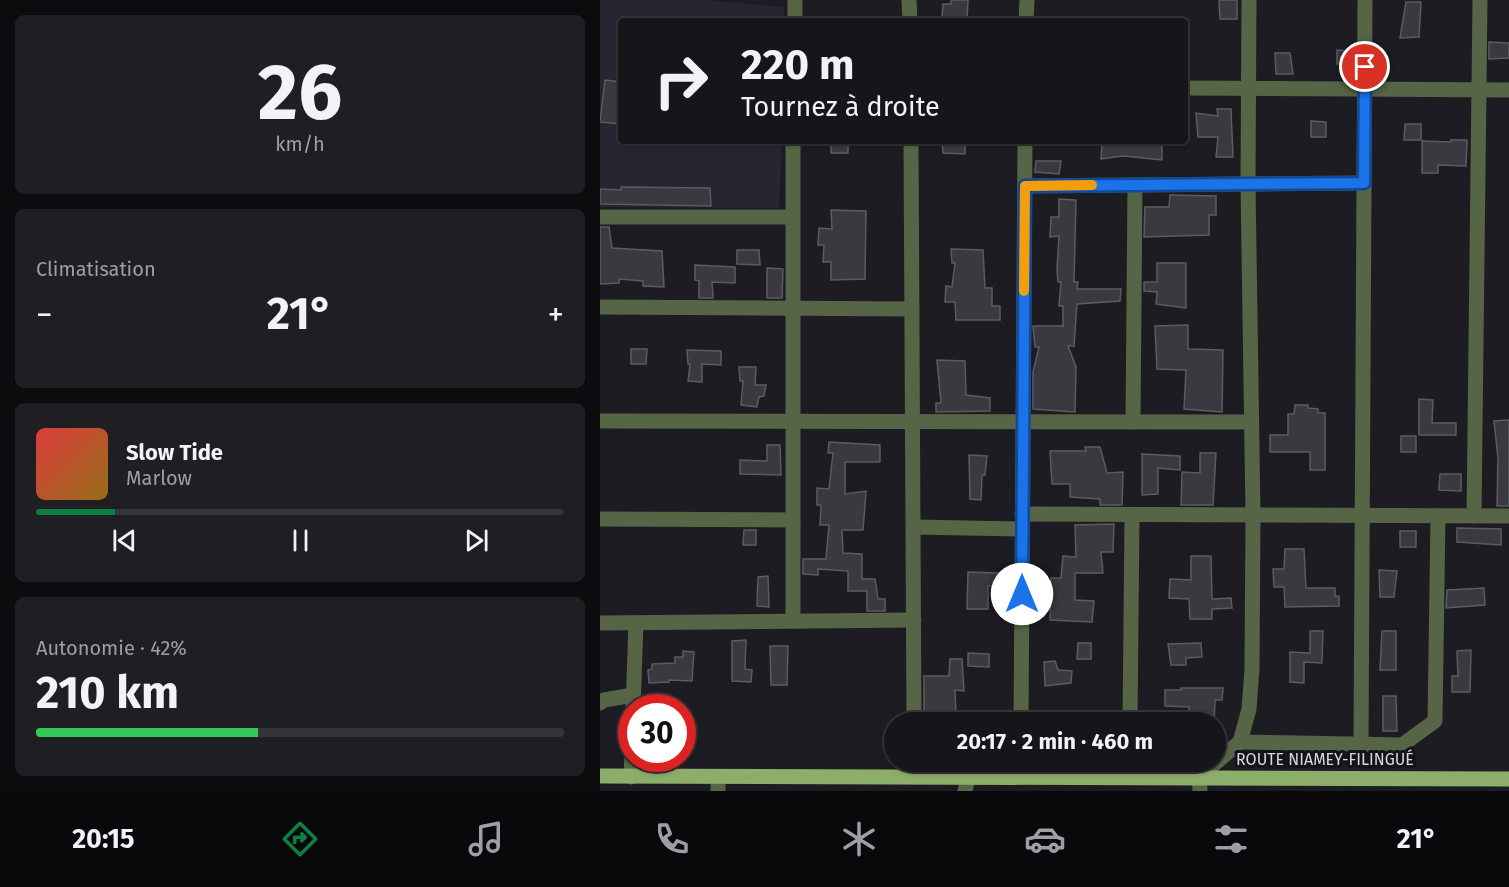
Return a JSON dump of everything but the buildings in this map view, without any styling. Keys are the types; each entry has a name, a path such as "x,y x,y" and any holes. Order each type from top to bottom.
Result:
{"main road":[{"name":"ROUTE NIAMEY-FILINGUÉ","path":"600,776 718,784 884,771"},
{"name":"ROUTE NIAMEY-FILINGUÉ","path":"924,772 966,784 1012,772"},
{"name":"ROUTE NIAMEY-FILINGUÉ","path":"1140,772 1200,784 1396,784 1509,779"}],"street":[{"path":"795,0 795,18"},
{"path":"909,0 910,18"},
{"path":"1026,18 1027,0"},
{"path":"1200,784 1240,742 1249,709 1252,669 1253,515 1248,184 1250,0"},
{"path":"1361,744 1365,0"},
{"path":"1473,516 1480,0"},
{"path":"1188,88 1509,90"},
{"path":"793,144 793,621"},
{"path":"911,144 914,712"},
{"path":"1021,712 1025,144"},
{"path":"1025,186 1364,183"},
{"path":"1133,422 1135,185"},
{"path":"600,217 792,217"},
{"path":"600,307 912,309"},
{"path":"600,421 1250,423"},
{"path":"914,527 1132,515 1509,516"},
{"path":"1130,712 1132,515"},
{"path":"1240,742 1402,745 1435,721 1438,516"},
{"path":"600,519 793,520"},
{"path":"600,623 914,620"},
{"path":"633,694 636,623"},
{"path":"600,703 604,699 618,700"},
{"path":"631,772 631,777"}],"shaded area":[{"path":"600,0 705,0 784,7 784,18 618,18 618,144 782,144 779,208 600,207"}],"slow traffic":[{"path":"1024,291 1025,186 1092,185"}],"route":[{"path":"1022,594 1025,186 1364,183 1365,67"}]}
